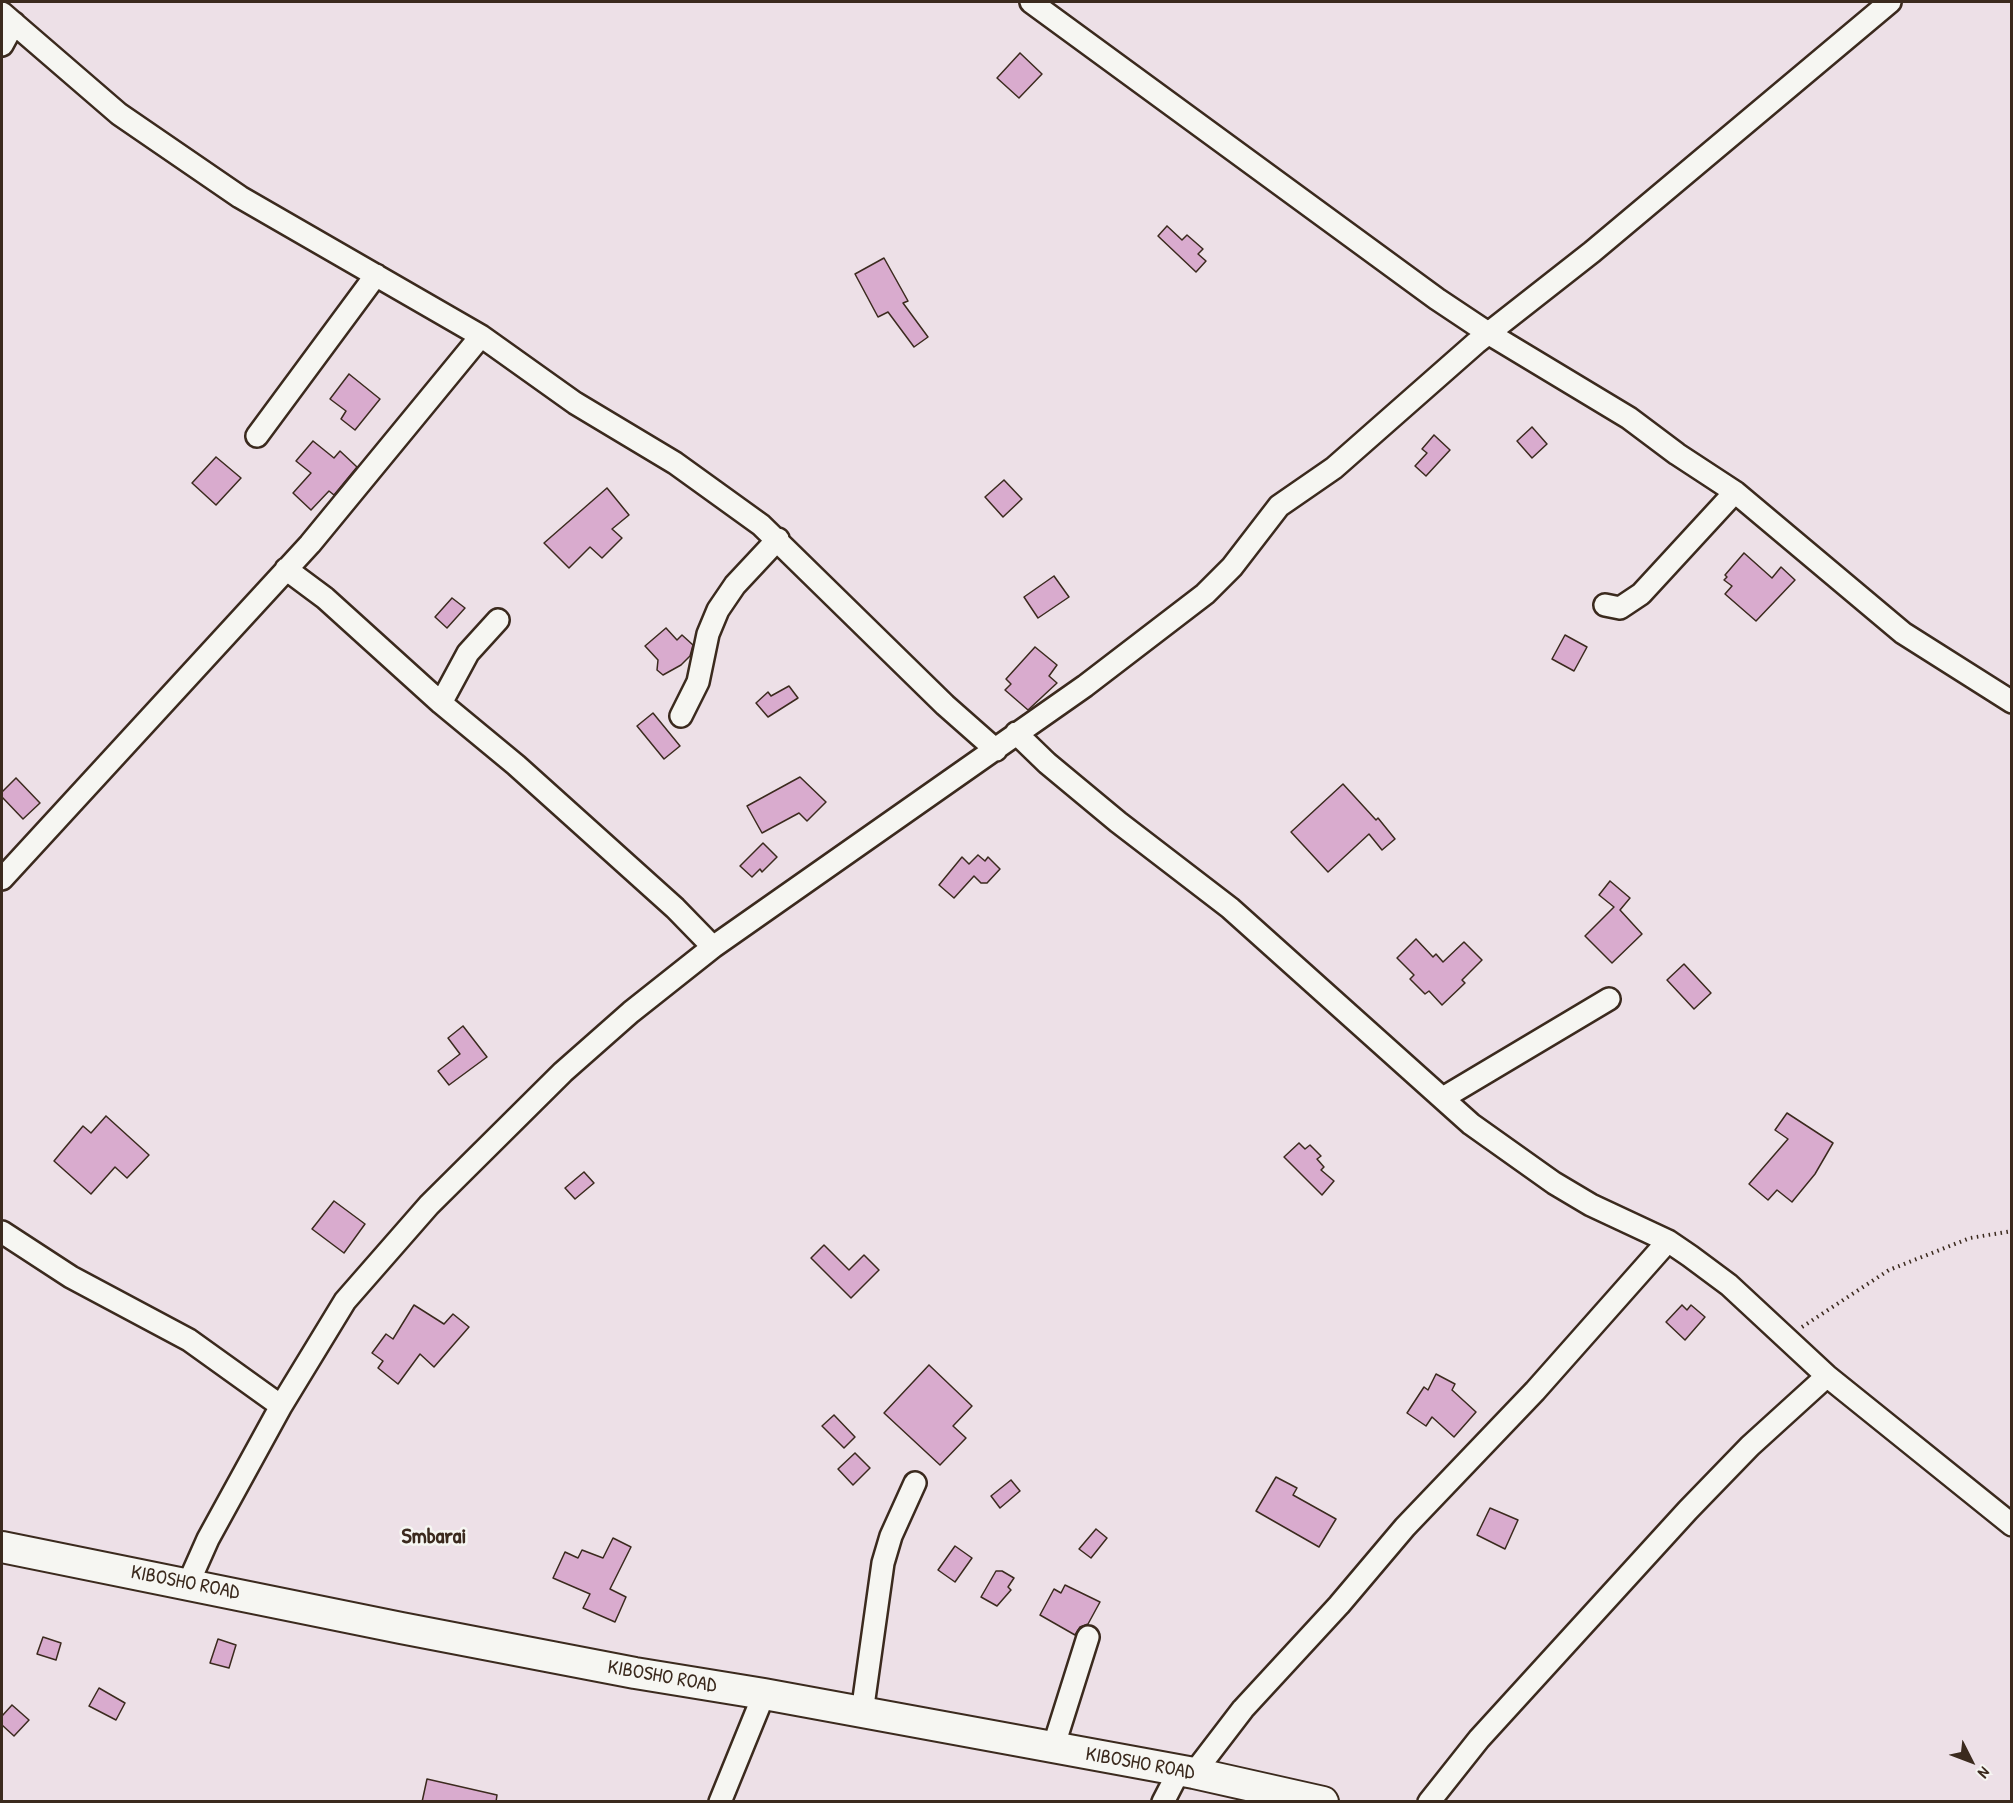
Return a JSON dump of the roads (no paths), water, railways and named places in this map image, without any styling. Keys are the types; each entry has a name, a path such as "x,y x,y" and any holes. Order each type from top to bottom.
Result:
{"street":[{"path":"1031,2 1355,241 1488,333 1629,418 1677,454 1735,492 1903,633 2011,701"},
{"path":"188,1584 208,1539 281,1406 345,1301 429,1204 563,1072 631,1012 713,947 996,750 1016,733 1085,686 1205,594 1232,567 1279,506 1334,468 1488,333 1592,252 1890,2"},
{"path":"2,45 8,18 137,127 240,197 481,336 575,403 624,430 675,463 778,539 945,705 996,750"},
{"path":"257,436 376,275"},
{"path":"2,879 310,544 481,336"},
{"path":"1605,605 1620,608 1641,594 1735,492"},
{"path":"681,716 698,682 708,634 718,610 735,585 778,539"},
{"path":"286,569 325,598 441,703 516,765 675,908 713,947"},
{"path":"441,703 468,653 498,620"},
{"path":"1016,733 1047,763 1092,800 1230,908 1471,1124 1554,1184 1591,1205 1668,1241 1729,1285 1827,1376 2012,1525"},
{"path":"1443,1098 1609,999"},
{"path":"2,1233 71,1277 189,1340 281,1406"},
{"path":"1163,1802 1186,1772 1339,1605 1405,1527 1536,1391 1668,1241"},
{"path":"1429,1802 1486,1731 1688,1510 1750,1446 1827,1376"},
{"path":"862,1713 883,1563 891,1536 915,1484"},
{"name":"KIBOSHO ROAD","path":"2,1547 635,1673 764,1694 1186,1772 1323,1802"},
{"path":"1053,1748 1088,1637"},
{"path":"720,1802 764,1694"}],"district":[{"name":"Smbarai","path":"434,1537"}]}
